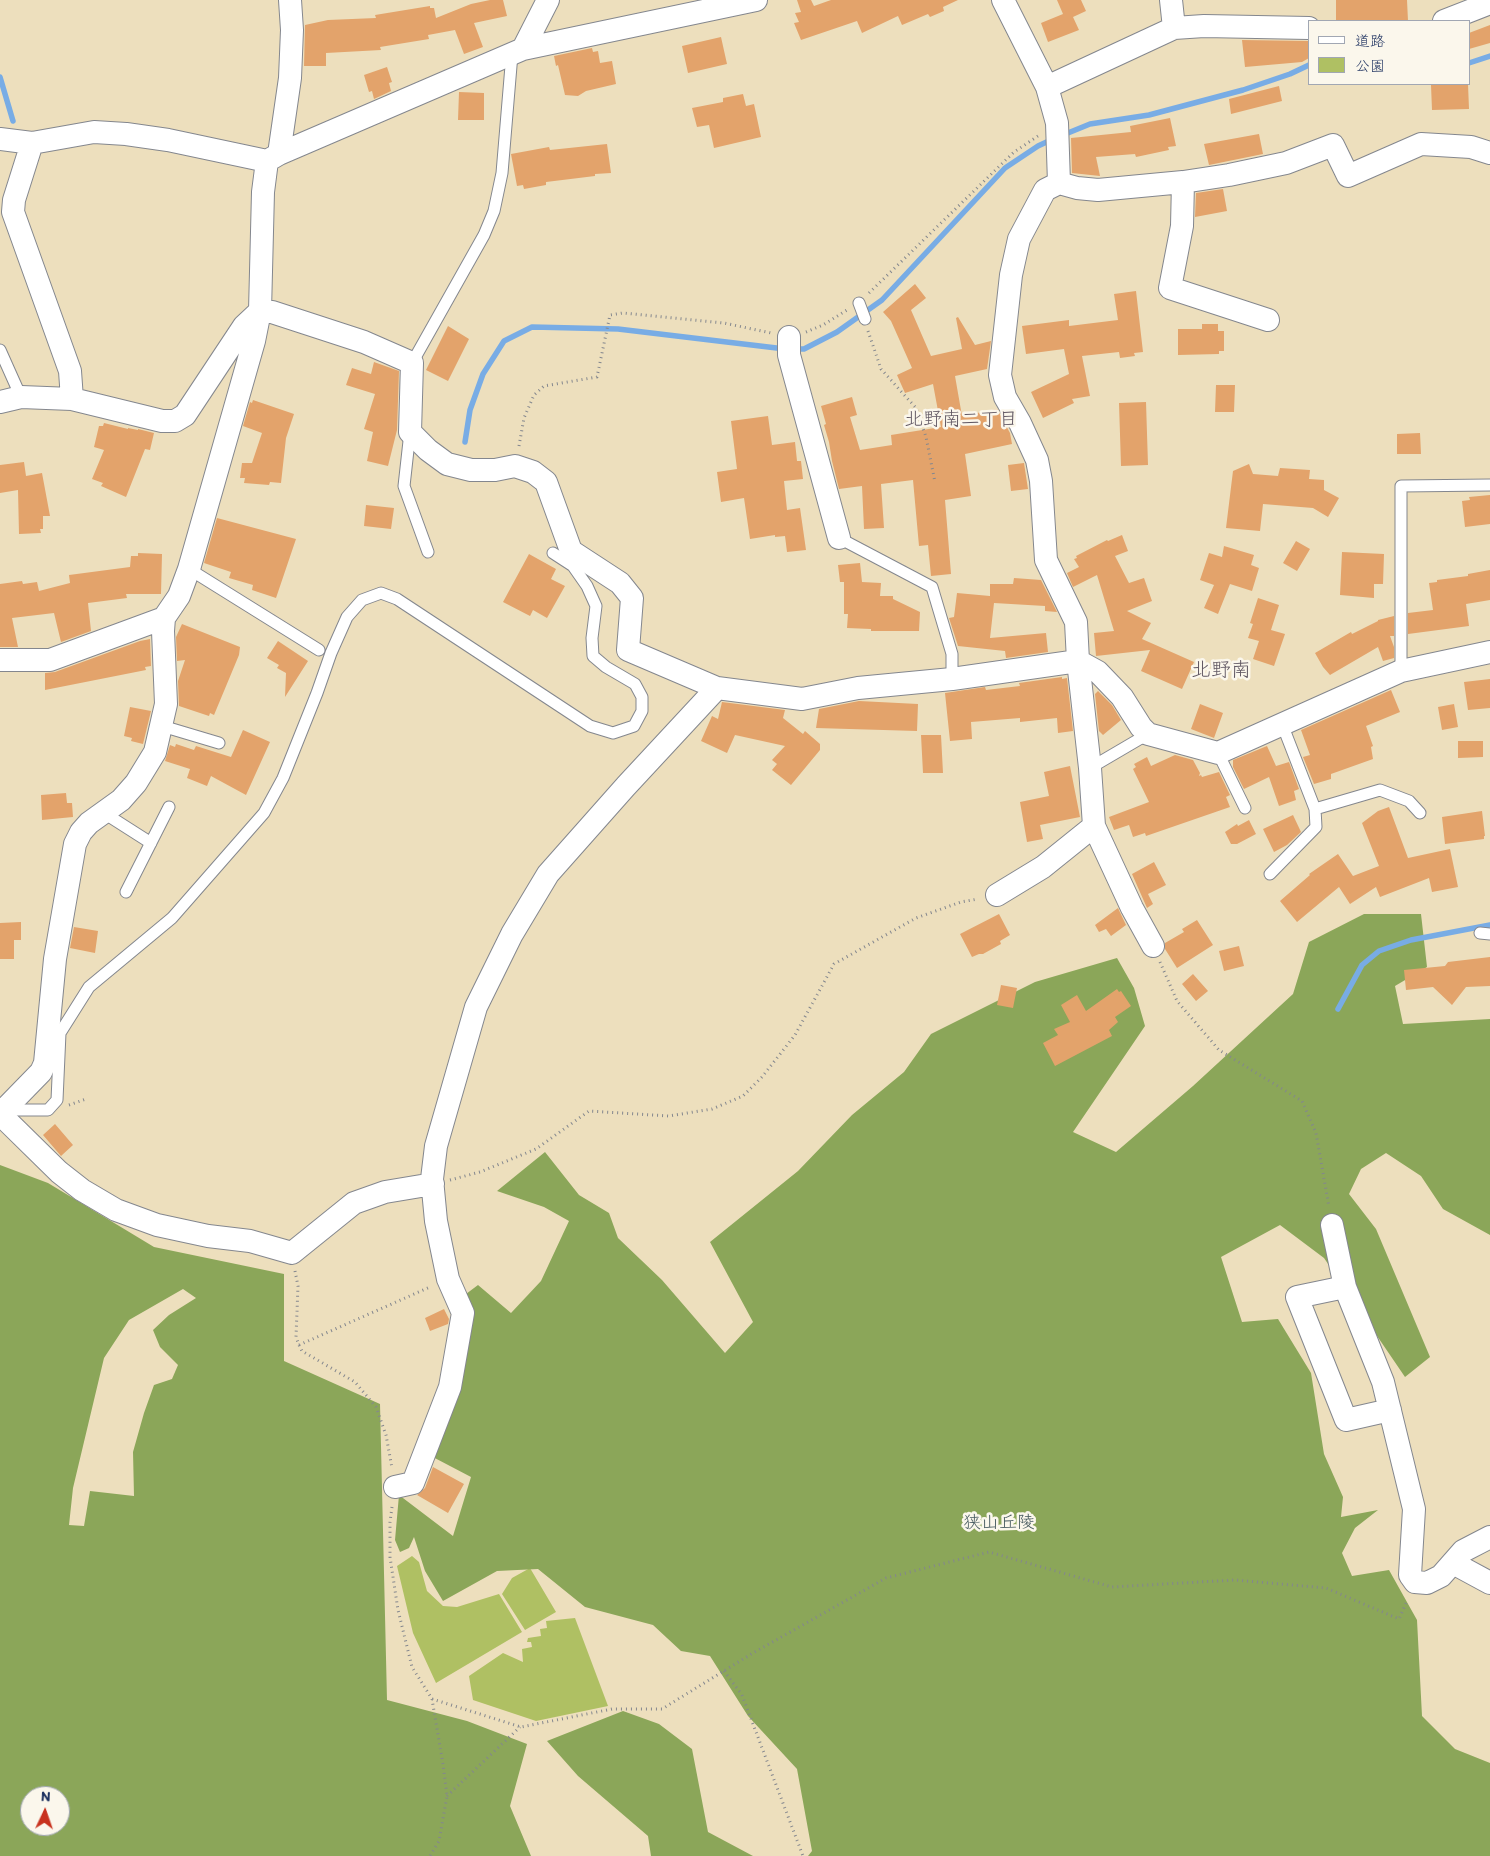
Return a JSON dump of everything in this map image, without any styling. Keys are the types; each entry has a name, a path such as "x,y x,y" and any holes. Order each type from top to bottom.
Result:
{"street":[{"path":"290,0 292,30 290,78 273,158 263,192 260,311 254,341 188,568 179,596 164,618 166,704 162,726 155,752 136,783 121,800 89,823 81,832 75,844 55,959 45,1063 41,1072 0,1114 58,1172 82,1190 116,1210 157,1225 208,1236 250,1241 292,1253 354,1203 385,1192 433,1184"},
{"path":"518,51 548,0"},
{"path":"0,139 32,143 94,132 126,134 273,158 518,51 756,0"},
{"path":"1003,0 1047,87 1057,123 1059,183"},
{"path":"1171,0 1174,28"},
{"path":"1447,20 1490,3"},
{"path":"1047,87 1174,28 1204,26 1308,28"},
{"path":"32,143 14,200 13,212 70,371 72,399"},
{"path":"1153,946 1132,908 1094,826 1076,622 1046,560 1041,481 1036,460 1020,423 1005,397 1000,375 1011,275 1019,239 1045,190 1059,183 1076,188 1098,190 1183,182 1286,163 1333,146 1348,176 1421,144 1471,147 1490,153"},
{"path":"1183,182 1182,226 1170,288 1268,320"},
{"path":"10,400 72,399 162,421 175,420 185,414 244,326 260,311 272,312 364,342 412,363 410,432 428,450 447,464 471,470 495,470 515,466 533,472 546,482 571,551 620,583 632,598 628,650 717,688 802,699 858,688 952,679 1078,660 1098,672 1122,697 1141,727 1148,734 1218,753 1401,671 1490,652"},
{"path":"789,346 839,538"},
{"path":"0,660 50,660 164,618"},
{"path":"395,1487 414,1483 450,1387 463,1313 448,1278 436,1221 433,1184 436,1146 476,1007 512,934 548,874 717,688"},
{"path":"997,895 1043,867 1094,826"},
{"path":"1332,1225 1345,1287 1383,1382 1414,1509 1410,1575 1415,1582 1427,1583 1441,1576 1463,1551 1490,1537"},
{"path":"1345,1287 1297,1297 1346,1420 1390,1410"},
{"path":"1453,1562 1490,1583"}],"lane":[{"path":"412,363 484,235 494,211 502,172 518,51"},
{"path":"859,303 864,319"},
{"path":"0,350 10,400"},
{"path":"410,432 404,486 428,552"},
{"path":"1401,671 1400,486 1490,485"},
{"path":"839,538 932,586 952,654 952,679"},
{"path":"0,1114 14,1110 48,1110 57,1100 60,1033 89,987 172,918 264,813 283,778 331,653 347,617 362,600 381,593 397,599 590,726 613,733 634,726 642,710 642,697 635,684 606,667 593,656 592,638 596,606 587,586 573,566 554,553"},
{"path":"188,568 318,650"},
{"path":"1270,874 1316,827 1315,809 1282,724"},
{"path":"162,726 219,743"},
{"path":"1090,768 1148,734"},
{"path":"1218,753 1245,808"},
{"path":"1315,809 1380,790 1409,801 1420,813"},
{"path":"126,892 169,807"},
{"path":"104,813 151,843"}],"path":[{"path":"515,466 524,418 534,395 544,386 596,377 610,315 623,313 724,323 789,346 859,303 1014,152 1057,123"},
{"path":"864,319 881,369 916,408 926,437 936,482"},
{"path":"433,1184 480,1172 536,1149 589,1111 669,1116 712,1109 743,1096 762,1077 795,1035 834,964 916,918 961,902 997,895"},
{"path":"1153,946 1177,1001 1219,1050 1302,1101 1316,1133 1332,1225"},
{"path":"292,1253 298,1286 296,1337 302,1351 355,1382 376,1407 386,1435 395,1487 390,1522 390,1557 398,1610 412,1668 432,1699 447,1796 439,1842 430,1856"},
{"path":"300,1345 448,1278"},
{"path":"432,1699 521,1727 612,1709 662,1709 724,1671 886,1578 990,1552 1112,1587 1235,1580 1326,1588 1399,1620 1415,1582"},
{"path":"724,1671 742,1695 803,1856"},
{"path":"447,1796 521,1727"}],"green space":[{"name":"狭山丘陵","path":"1364,914 1421,914 1427,967 1395,986 1403,1024 1490,1019 1490,1235 1443,1209 1421,1176 1386,1153 1361,1169 1349,1194 1376,1229 1430,1357 1405,1377 1324,1258 1280,1225 1221,1257 1242,1322 1278,1319 1311,1373 1324,1454 1343,1497 1341,1517 1378,1510 1355,1528 1342,1553 1352,1576 1389,1570 1417,1620 1422,1716 1455,1749 1490,1763 1490,1856 808,1856 812,1851 797,1769 748,1716 710,1656 681,1651 653,1625 585,1607 538,1569 497,1571 443,1601 425,1571 414,1537 409,1548 400,1552 395,1540 399,1495 453,1536 471,1477 429,1455 462,1297 478,1285 511,1313 541,1281 569,1221 544,1207 497,1191 545,1152 579,1195 609,1213 618,1238 662,1280 725,1353 753,1322 710,1242 798,1171 852,1115 904,1072 931,1034 1035,982 1117,958 1134,988 1145,1026 1073,1132 1116,1152 1193,1086 1293,994 1309,942"},
{"path":"0,1165 48,1183 154,1247 284,1274 284,1361 380,1404 387,1700 467,1721 527,1744 510,1806 531,1856 0,1856","holes":["183,1289 196,1298 169,1315 153,1330 160,1347 178,1365 172,1379 154,1385 144,1413 133,1452 134,1496 90,1491 84,1526 69,1525 73,1488 104,1358 129,1320"]},
{"path":"412,1556 419,1562 427,1591 443,1606 457,1607 499,1594 522,1632 436,1683 413,1633 397,1566"},
{"path":"530,1568 556,1612 525,1630 502,1594 512,1578"},
{"path":"575,1618 608,1706 536,1721 473,1700 469,1676 503,1653 523,1662 522,1649 532,1647 531,1642 527,1642 528,1638 541,1636 540,1629 547,1628 546,1621"},
{"path":"623,1711 659,1724 692,1749 708,1832 753,1856 651,1856 648,1836 578,1776 547,1741"}],"building":[{"path":"490,0 503,0 507,16 474,23 483,47 464,54 455,30 428,35 429,39 380,47 381,50 326,53 326,66 304,66 305,25 328,20 376,18 375,15 430,6 430,8 434,8 436,18 471,4"},
{"path":"797,0 811,0 814,6 831,0 958,0 943,7 944,11 930,17 928,14 902,25 898,16 862,33 857,21 801,40 794,23 799,22 795,13 801,12"},
{"path":"1057,0 1081,0 1086,11 1073,17 1079,30 1048,42 1041,23 1063,14"},
{"path":"1336,0 1407,0 1408,20 1336,20"},
{"path":"1490,25 1490,43 1470,49 1470,33"},
{"path":"721,37 727,64 688,73 682,46"},
{"path":"1242,40 1308,41 1308,59 1302,62 1245,67"},
{"path":"592,48 593,52 598,51 600,63 612,61 616,84 586,91 578,96 565,95 554,56"},
{"path":"387,67 392,82 389,83 391,91 374,99 372,91 369,92 364,75"},
{"path":"1431,85 1468,85 1469,109 1432,110"},
{"path":"1279,86 1282,101 1231,114 1229,99"},
{"path":"459,92 484,93 484,120 458,120"},
{"path":"743,94 746,106 754,104 761,137 714,148 709,125 697,127 692,108 723,102 723,98"},
{"path":"1170,118 1176,146 1168,147 1169,150 1136,157 1135,154 1096,157 1100,176 1072,173 1071,138 1131,132 1130,126"},
{"path":"1259,134 1263,154 1209,165 1204,144"},
{"path":"607,144 611,173 546,182 546,185 524,189 523,185 517,186 511,154 549,147 550,150"},
{"path":"1223,189 1227,211 1195,217 1196,193"},
{"path":"915,284 926,298 911,310 931,356 962,349 956,318 958,317 975,345 991,341 987,369 955,376 962,416 997,409 1010,433 1012,444 965,454 971,496 945,500 951,574 931,576 928,545 919,546 913,480 881,484 884,528 864,529 862,486 839,489 821,406 852,397 857,415 850,417 860,450 892,445 891,435 941,427 933,384 905,393 897,375 912,368 891,321 883,312"},
{"path":"1136,291 1143,352 1134,353 1135,356 1120,358 1119,352 1082,356 1090,396 1072,399 1074,403 1043,418 1031,392 1069,374 1064,349 1026,354 1022,326 1069,320 1069,326 1118,320 1114,294"},
{"path":"1202,324 1218,324 1218,331 1224,331 1224,351 1219,351 1219,354 1178,355 1178,329 1202,329"},
{"path":"448,326 469,339 448,381 426,370"},
{"path":"374,362 399,371 397,430 388,466 367,461 373,432 364,429 375,394 346,385 352,368 371,374"},
{"path":"1216,385 1235,385 1234,412 1215,412"},
{"path":"253,400 294,414 286,438 281,483 270,482 269,485 244,483 245,478 240,478 242,463 252,463 262,433 243,426 250,402 252,403"},
{"path":"1146,402 1148,465 1121,466 1119,403"},
{"path":"768,416 772,445 795,442 797,461 801,461 803,479 784,481 787,510 800,508 806,550 787,552 785,536 775,537 775,535 750,539 744,498 721,502 717,472 737,469 731,421"},
{"path":"104,423 154,433 150,450 145,449 126,497 101,486 103,483 92,479 104,450 94,447 99,426 103,426"},
{"path":"1420,433 1421,454 1397,454 1397,434"},
{"path":"24,462 26,476 42,473 50,516 43,516 43,529 40,529 41,533 19,534 18,490 0,493 0,465"},
{"path":"1024,463 1028,489 1011,491 1008,465"},
{"path":"1249,464 1253,474 1278,476 1280,468 1310,470 1309,479 1324,480 1324,490 1339,498 1328,517 1313,508 1263,504 1260,531 1226,528 1233,471"},
{"path":"1490,495 1490,524 1465,527 1462,501 1470,500 1469,497"},
{"path":"366,505 394,508 391,529 364,526"},
{"path":"217,518 296,539 276,598 252,590 253,585 229,578 231,572 204,563"},
{"path":"1122,535 1128,551 1115,556 1129,583 1144,578 1152,601 1127,611 1151,623 1142,639 1194,662 1182,689 1141,671 1150,650 1096,656 1094,633 1114,631 1097,575 1073,587 1067,573 1079,567 1074,559 1077,558 1076,556 1107,540"},
{"path":"1296,541 1310,549 1297,571 1283,563"},
{"path":"1224,546 1254,555 1251,565 1259,568 1252,591 1230,584 1218,614 1204,608 1214,585 1200,580 1209,553 1222,557"},
{"path":"1342,552 1384,554 1383,584 1374,584 1374,598 1340,595"},
{"path":"138,553 162,554 161,594 126,594 127,598 88,603 91,631 61,642 54,613 12,618 18,647 0,647 0,584 22,581 23,584 37,582 39,591 70,583 69,575 130,567 131,556 138,556"},
{"path":"529,554 556,569 551,579 565,586 547,618 533,610 530,616 503,602"},
{"path":"860,563 862,582 881,583 880,596 893,596 893,599 920,612 919,631 871,631 871,629 847,628 848,614 844,614 844,582 840,582 838,565"},
{"path":"1490,570 1490,600 1466,604 1469,626 1408,634 1408,613 1433,610 1429,583"},
{"path":"1014,578 1041,580 1057,612 1045,611 1045,606 994,603 990,638 1046,633 1048,652 1006,658 1005,651 958,646 949,618 954,617 957,593 990,596 990,584 1013,584"},
{"path":"1258,598 1279,605 1271,630 1285,634 1274,666 1253,659 1259,641 1248,638 1253,624 1250,623"},
{"path":"1394,616 1394,636 1390,636 1394,647 1394,658 1383,661 1378,647 1330,675 1323,667 1315,653 1351,632 1352,634 1378,620"},
{"path":"182,624 240,647 239,655 214,715 210,713 209,716 179,706 178,681 185,660 177,661 176,637"},
{"path":"150,639 151,666 145,667 146,670 45,690 45,673 55,672"},
{"path":"278,641 308,661 285,697 286,673 277,668 279,665 267,658"},
{"path":"1062,677 1062,679 1067,678 1073,731 1058,733 1057,718 1020,722 1020,718 971,722 972,739 950,741 945,693 985,687 986,690 1020,686 1019,683"},
{"path":"1490,679 1490,708 1468,710 1464,682"},
{"path":"1391,690 1400,712 1366,726 1373,746 1371,747 1373,759 1331,774 1331,779 1314,784 1303,757 1310,755 1301,730"},
{"path":"1098,691 1112,705 1121,720 1103,735 1099,731 1095,694"},
{"path":"859,701 918,704 917,731 816,728 819,709"},
{"path":"722,702 785,710 783,718 803,734 805,731 820,744 820,750 791,785 772,770 777,764 772,760 785,746 735,735 727,753 701,741 712,716 718,719"},
{"path":"1200,704 1223,713 1214,738 1191,729"},
{"path":"1454,704 1458,727 1442,730 1438,707"},
{"path":"130,707 151,711 143,744 131,741 132,738 124,736"},
{"path":"243,730 270,742 246,795 211,776 207,786 187,778 190,769 165,761 170,745 175,747 176,744 194,750 196,746 231,757"},
{"path":"921,735 941,735 943,773 923,773"},
{"path":"1458,741 1483,741 1483,757 1458,758"},
{"path":"1267,746 1276,766 1289,762 1299,789 1294,791 1296,800 1279,806 1269,777 1244,789 1233,767 1233,760"},
{"path":"1175,755 1193,760 1200,773 1199,776 1201,775 1202,777 1219,772 1230,795 1226,797 1230,807 1146,836 1145,833 1133,837 1129,825 1114,830 1109,817 1149,802 1133,769 1136,767 1134,764 1147,757 1151,766"},
{"path":"1070,766 1080,817 1040,825 1043,839 1027,842 1020,802 1049,796 1044,772"},
{"path":"66,793 67,803 72,803 73,817 42,820 41,795"},
{"path":"1389,807 1408,858 1450,849 1458,887 1432,892 1429,878 1380,897 1376,887 1350,904 1339,887 1297,922 1280,901 1309,874 1338,854 1353,876 1379,866 1362,823 1378,811"},
{"path":"1482,811 1484,839 1445,844 1442,817"},
{"path":"1293,815 1301,832 1287,845 1274,852 1263,829"},
{"path":"1249,820 1256,834 1237,844 1231,844 1225,832 1237,824 1238,826"},
{"path":"1154,862 1166,885 1148,894 1153,904 1147,908 1132,874"},
{"path":"1118,908 1126,925 1111,936 1106,929 1099,932 1095,925"},
{"path":"999,914 1010,935 1000,941 1001,944 983,954 972,957 960,934"},
{"path":"1197,920 1213,945 1177,968 1165,949 1165,943 1184,932 1182,929"},
{"path":"21,922 21,940 14,940 14,959 0,959 0,923"},
{"path":"74,927 98,931 95,953 70,948"},
{"path":"1239,946 1244,966 1224,971 1219,951"},
{"path":"1490,957 1490,986 1466,987 1452,1005 1433,987 1406,990 1404,970 1445,966 1448,962"},
{"path":"1193,974 1208,991 1196,1001 1182,984"},
{"path":"1001,985 1017,988 1013,1008 997,1005"},
{"path":"1117,989 1119,992 1121,991 1131,1006 1115,1017 1118,1022 1109,1030 1112,1036 1055,1066 1043,1043 1058,1035 1054,1029 1070,1022 1061,1005 1077,995 1086,1011"},
{"path":"55,1124 73,1145 61,1156 43,1135"},
{"path":"444,1309 449,1319 448,1324 430,1331 425,1318"},
{"path":"433,1467 464,1484 448,1513 417,1495 425,1488"}],"waterway":[{"path":"1470,63 1490,56"},
{"path":"1063,135 1090,124 1149,115 1243,90 1290,74 1308,65"},
{"path":"0,77 13,121"},
{"path":"794,349 804,349 837,332 882,300 1005,168 1038,146 1053,139"},
{"path":"465,442 470,410 483,374 504,341 532,327 618,329 785,349"},
{"path":"1338,1009 1362,965 1379,951 1411,940 1490,925"}],"district":[{"name":"北野南二丁目","path":"961,420"},
{"name":"北野南","path":"1221,671"}]}
